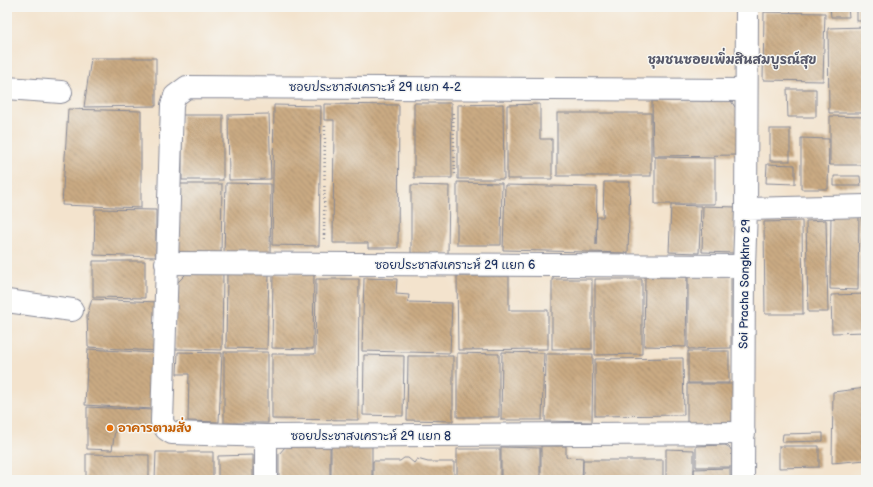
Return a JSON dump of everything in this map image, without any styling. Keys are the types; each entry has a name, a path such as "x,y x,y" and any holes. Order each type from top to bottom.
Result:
{"street":[{"path":"746,209 745,90 747,7"},
{"name":"ซอยประชาสงเคราะห์ 29 แยก 4-2","path":"166,263 172,105 175,96 187,87 745,90"},
{"path":"7,88 61,92"},
{"name":"Soi Pracha Songkhro 29","path":"743,480 744,266 746,209 866,206"},
{"name":"ซอยประชาสงเคราะห์ 29 แยก 6","path":"166,263 744,266"},
{"name":"ซอยประชาสงเคราะห์ 29 แยก 8","path":"166,263 162,422 166,429 172,433 266,436 744,433"},
{"path":"7,301 72,310"},
{"path":"266,436 266,480"}],"path":[{"path":"453,88 455,175"},
{"path":"323,264 326,125"}],"building":[{"path":"830,7 848,7 849,17 831,17"},
{"path":"857,7 866,7 866,21 857,21"},
{"path":"764,12 825,13 823,81 763,80"},
{"path":"866,27 866,113 829,113 828,28"},
{"path":"91,58 156,58 156,106 84,107"},
{"path":"787,89 816,89 816,117 788,117"},
{"path":"652,101 731,101 739,113 739,155 653,156"},
{"path":"414,103 451,103 452,178 414,178"},
{"path":"324,104 399,105 398,248 368,248 368,243 333,243 334,120 324,120"},
{"path":"503,104 504,179 458,179 458,105"},
{"path":"540,104 540,139 552,139 552,179 507,179 507,105"},
{"path":"274,105 321,106 319,246 272,245"},
{"path":"68,109 141,111 141,208 62,205"},
{"path":"557,113 651,113 651,176 557,176"},
{"path":"269,114 271,179 229,180 228,115"},
{"path":"182,115 223,115 223,180 182,180"},
{"path":"830,116 866,117 866,165 830,165"},
{"path":"770,129 790,129 790,161 770,161"},
{"path":"801,138 829,139 828,189 801,189"},
{"path":"655,157 715,158 715,204 655,204"},
{"path":"767,164 795,165 795,184 766,183"},
{"path":"834,176 860,176 861,186 834,186"},
{"path":"457,182 502,183 501,245 457,245"},
{"path":"604,182 630,182 628,253 503,250 505,185 597,187 596,245 597,217 603,217"},
{"path":"226,183 271,184 270,254 224,253"},
{"path":"178,184 222,184 221,256 184,255 177,249"},
{"path":"411,185 449,186 448,254 411,254"},
{"path":"671,205 701,206 699,253 669,252"},
{"path":"703,206 736,207 734,253 702,252"},
{"path":"95,209 156,210 156,257 94,255"},
{"path":"866,212 866,234 863,234 861,213"},
{"path":"831,214 859,214 858,290 830,289"},
{"path":"826,220 828,312 808,312 806,221"},
{"path":"802,221 803,314 765,314 764,222"},
{"path":"862,239 866,239 866,288 862,288"},
{"path":"93,261 145,261 145,298 93,297"},
{"path":"188,272 223,274 222,350 175,349 176,284"},
{"path":"227,273 269,274 267,349 226,348"},
{"path":"273,273 314,274 313,349 272,348"},
{"path":"688,275 731,276 731,348 688,349"},
{"path":"457,276 509,276 509,310 548,310 548,349 458,350"},
{"path":"645,277 687,277 686,347 644,346"},
{"path":"364,278 397,279 396,294 409,295 408,302 452,303 450,353 362,351"},
{"path":"316,279 359,279 358,420 272,419 272,354 315,354"},
{"path":"552,279 592,279 592,349 552,349"},
{"path":"595,279 642,279 642,354 595,355"},
{"path":"866,294 866,332 832,333 831,295"},
{"path":"92,299 157,302 155,351 88,347 87,315"},
{"path":"88,349 155,353 152,409 85,405"},
{"path":"688,351 729,351 729,383 688,383"},
{"path":"178,352 222,353 219,422 188,421 189,374 177,374"},
{"path":"224,352 268,352 268,423 224,423"},
{"path":"502,352 544,353 542,420 501,420"},
{"path":"457,353 499,354 499,417 457,417"},
{"path":"546,354 593,354 592,422 545,421"},
{"path":"364,355 404,356 403,416 363,415"},
{"path":"408,356 453,356 453,421 407,420"},
{"path":"683,358 684,415 595,416 595,359"},
{"path":"687,384 734,384 733,427 687,426"},
{"path":"866,388 866,460 832,463 833,392"},
{"name":"อาคารตามสั่ง","path":"87,407 153,410 152,426 115,430 112,450 87,449"},
{"path":"823,433 823,441 782,442 783,434"},
{"path":"725,445 732,451 732,467 696,467 696,446"},
{"path":"331,446 372,446 372,480 331,480"},
{"path":"541,446 566,446 566,457 583,458 582,480 541,480"},
{"path":"779,446 819,446 819,467 779,468"},
{"path":"285,447 330,447 330,480 279,480 279,454"},
{"path":"501,447 540,448 540,480 501,480"},
{"path":"457,449 500,449 500,480 457,480"},
{"path":"666,449 694,450 694,480 666,480"},
{"path":"156,452 213,452 213,480 155,480"},
{"path":"86,454 149,455 149,480 86,480"},
{"path":"253,455 253,480 218,480 218,456"},
{"path":"404,458 408,458 414,463 417,459 428,462 454,462 454,480 373,480 373,461 400,461"},
{"path":"583,460 663,460 663,480 583,480"},
{"path":"730,468 730,480 694,480 694,469"}],"place":[{"name":"อาคารตามสั่ง","path":"110,428"}],"district":[{"name":"ชุมชนซอยเพิ่มสินสมบูรณ์สุข","path":"732,60"}]}
